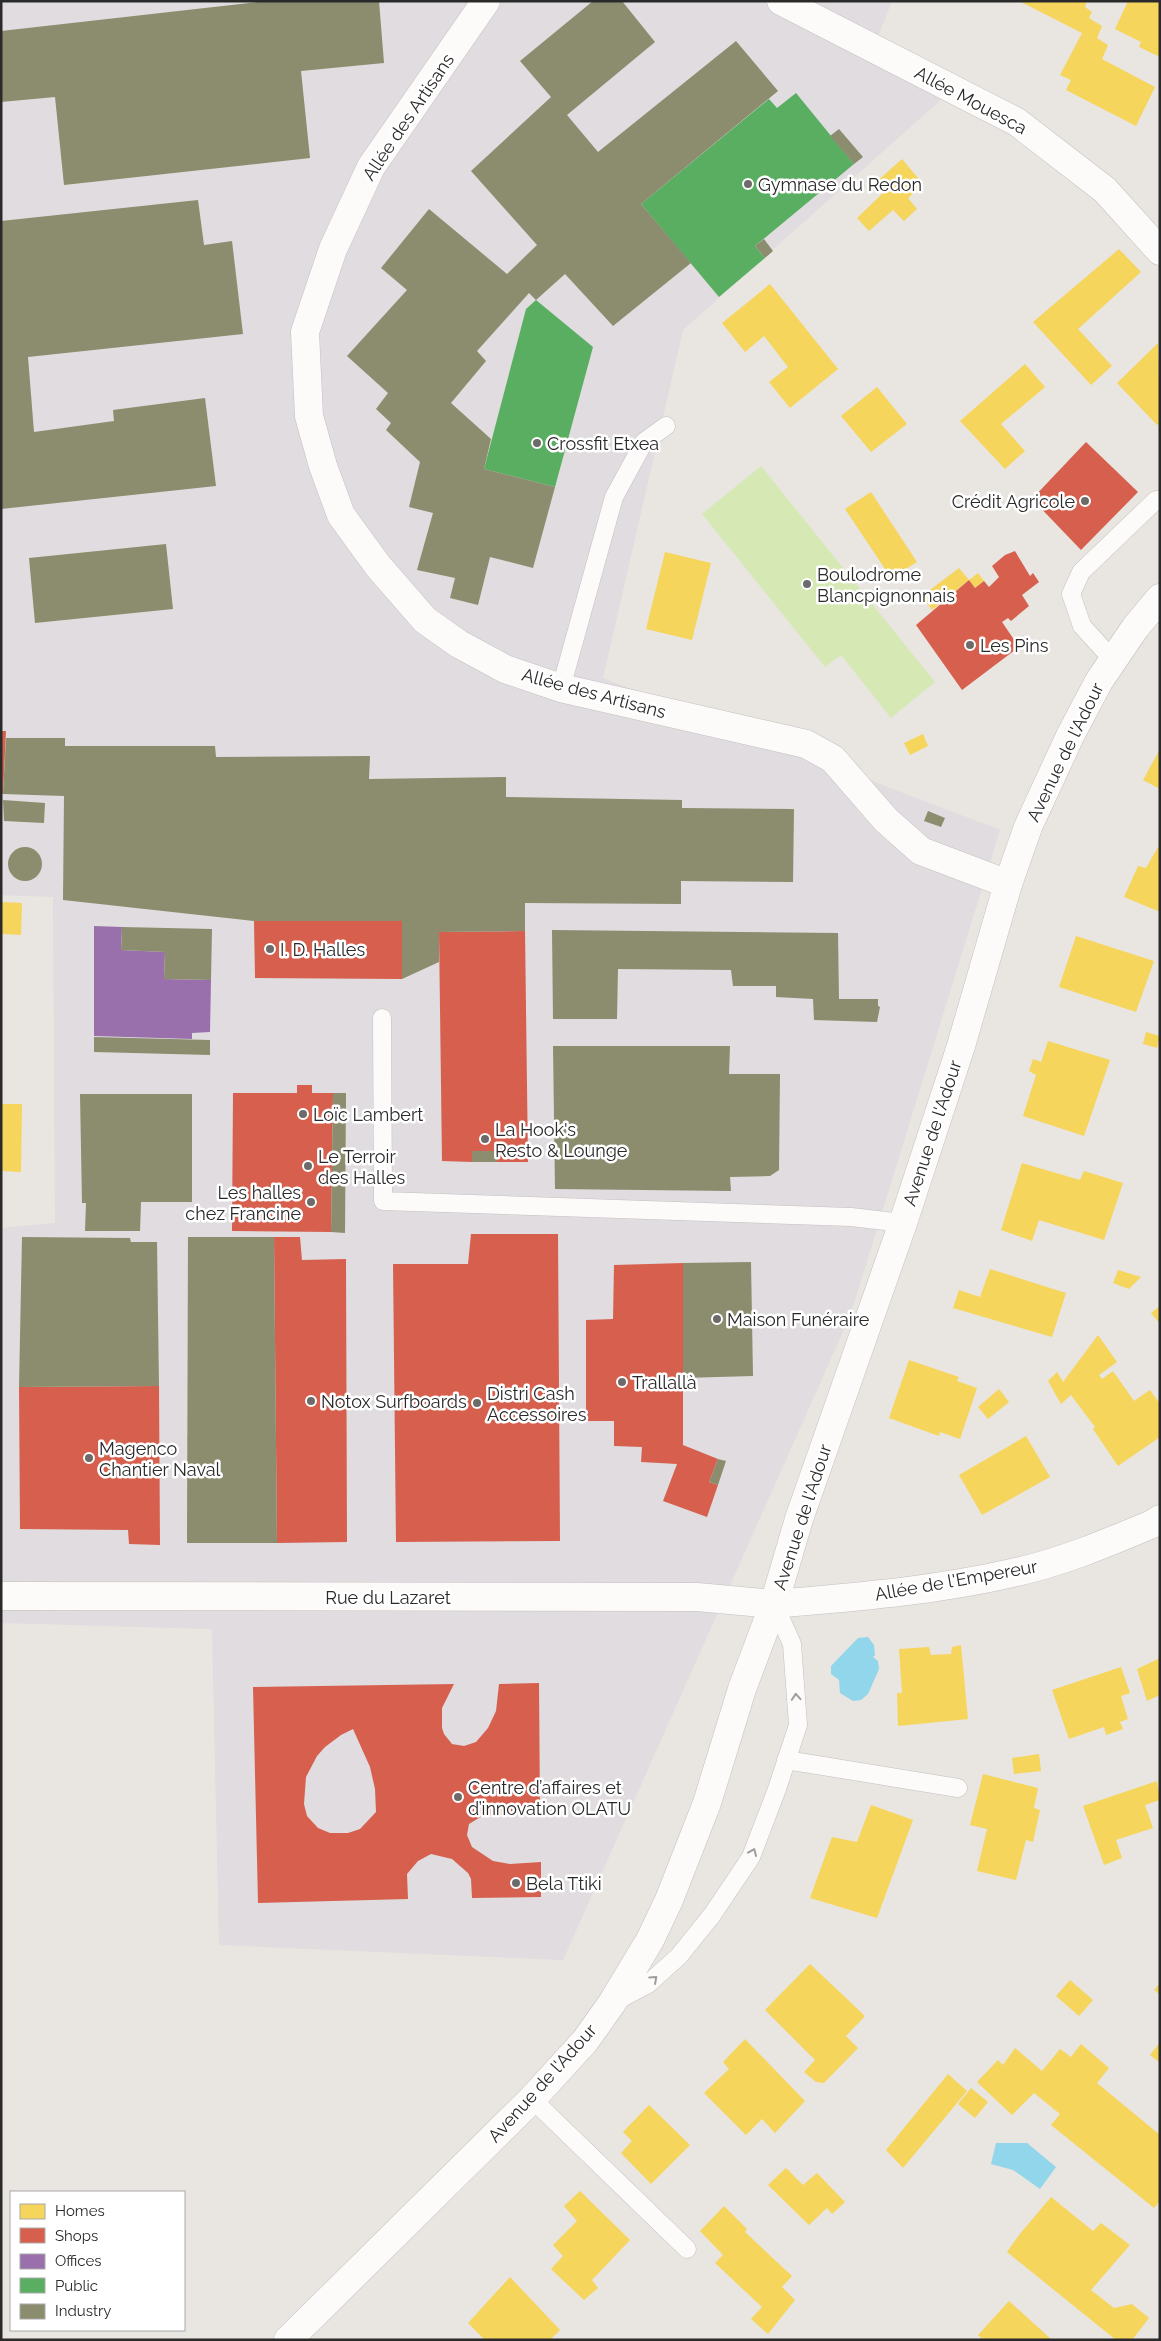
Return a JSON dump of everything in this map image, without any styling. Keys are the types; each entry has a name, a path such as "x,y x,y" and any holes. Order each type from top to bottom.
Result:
{"street":[{"name":"Allée des Artisans","path":"486,1 371,167 332,249 305,332 310,416 323,466 341,515 378,566 425,620 459,644 505,669 561,688 806,744 833,759 886,820 920,851 1008,884"},
{"name":"Allée Mouesca","path":"781,1 1017,122 1105,190 1160,251"},
{"name":"Avenue de l'Adour","path":"288,2340 532,2099 585,2040 612,2003 650,1940 669,1900 707,1803 742,1688 774,1604 799,1519 903,1223 961,1046 1008,884 1028,827 1070,736 1099,681 1112,660 1160,598"},
{"name":"Allée de l'Empereur","path":"774,1604 873,1596 1013,1573 1088,1550 1160,1519"},
{"name":"Rue du Lazaret","path":"1,1596 697,1597 774,1604"}],"lane":[{"path":"561,688 614,497 644,442 666,426"},
{"path":"1112,660 1082,626 1071,594 1081,572 1156,500 1160,500"},
{"path":"382,1018 383,1201 851,1217 903,1223"},
{"path":"612,2003 648,1984 679,1956 712,1915 752,1857 798,1725 792,1644 774,1604"},
{"path":"786,1760 958,1788"},
{"path":"532,2099 687,2249"}],"shaded area":[{"path":"1,1 892,1 875,44 945,96 683,330 603,678 1000,830 850,1316 563,1960 219,1945 212,1629 1,1623 1,1228 55,1223 53,897 1,895"}],"green space":[{"name":"Boulodrome Blancpignonnais","path":"761,466 935,682 891,718 841,655 825,667 702,514"}],"water":[{"path":"868,1637 874,1645 875,1655 873,1657 878,1661 879,1669 868,1694 861,1700 853,1701 840,1693 839,1680 831,1674 831,1666 858,1638"},
{"path":"996,2143 1027,2143 1056,2167 1040,2189 1013,2170 991,2164"}],"building: Homes":[{"path":"1019,1 1087,1 1085,7 1092,12 1089,18 1102,26 1097,38 1108,45 1102,59 1155,87 1136,126 1066,90 1071,80 1060,75 1082,33"},
{"path":"1128,1 1160,1 1160,57 1139,47 1141,42 1115,29"},
{"path":"902,159 923,184 908,198 917,209 904,221 893,210 869,231 857,218 882,194 874,184"},
{"path":"1119,249 1141,272 1078,329 1112,366 1091,385 1033,322"},
{"path":"770,284 838,369 790,408 769,382 788,367 764,336 745,352 722,323"},
{"path":"1158,343 1160,423 1157,425 1117,383"},
{"path":"1025,364 1045,387 1001,424 1025,451 1005,469 960,421"},
{"path":"877,387 907,424 871,452 841,416"},
{"path":"871,492 917,562 891,578 845,509"},
{"path":"665,552 711,563 692,640 646,629"},
{"path":"959,568 969,580 932,610 922,596"},
{"path":"978,573 984,581 975,588 969,580"},
{"path":"923,734 928,746 910,755 904,743"},
{"path":"1160,749 1160,789 1143,780"},
{"path":"1158,847 1160,848 1160,912 1124,897 1138,866 1146,868"},
{"path":"1,902 22,903 21,935 1,934"},
{"path":"1076,936 1154,961 1136,1012 1059,987"},
{"path":"1146,1032 1160,1036 1157,1048 1143,1044"},
{"path":"1048,1041 1110,1060 1084,1136 1023,1116 1036,1075 1029,1071 1033,1059 1041,1062"},
{"path":"1,1104 22,1104 21,1172 1,1171"},
{"path":"1022,1163 1080,1180 1084,1171 1123,1183 1104,1240 1039,1220 1032,1241 1001,1230"},
{"path":"990,1269 1066,1293 1052,1337 953,1308 959,1290 980,1297"},
{"path":"1118,1270 1141,1277 1129,1289 1113,1283"},
{"path":"1160,1306 1160,1324 1151,1313"},
{"path":"1098,1335 1117,1362 1099,1375 1102,1379 1113,1371 1134,1401 1150,1390 1160,1404 1160,1437 1118,1466 1093,1429 1095,1427 1071,1395 1061,1404 1048,1381 1057,1372 1063,1382"},
{"path":"909,1360 959,1377 957,1381 977,1388 960,1439 940,1432 939,1436 889,1418"},
{"path":"999,1389 1009,1402 988,1419 978,1407"},
{"path":"1026,1436 1050,1477 982,1515 959,1475"},
{"path":"961,1645 968,1719 898,1726 897,1693 902,1693 899,1649 929,1647 931,1655 951,1654 952,1647"},
{"path":"1160,1658 1160,1695 1147,1701 1137,1669"},
{"path":"1121,1667 1130,1693 1121,1696 1128,1719 1120,1722 1123,1729 1106,1735 1104,1727 1069,1739 1052,1690"},
{"path":"1039,1754 1041,1771 1014,1774 1012,1758"},
{"path":"983,1774 1038,1788 1034,1808 1040,1810 1033,1842 1026,1840 1016,1880 977,1871 987,1829 970,1825"},
{"path":"1157,1781 1160,1800 1145,1805 1153,1828 1116,1840 1122,1858 1104,1865 1083,1806"},
{"path":"871,1805 913,1820 877,1918 810,1898 832,1837 857,1842"},
{"path":"810,1964 865,2016 846,2036 858,2048 824,2083 816,2082 804,2072 815,2060 765,2010"},
{"path":"1070,1980 1093,2000 1079,2016 1056,1996"},
{"path":"1160,1983 1160,1995 1154,1990"},
{"path":"745,2039 805,2101 775,2133 762,2119 746,2135 704,2093 729,2069 723,2062"},
{"path":"1160,2042 1160,2063 1150,2055"},
{"path":"1081,2044 1109,2068 1097,2083 1160,2135 1160,2201 1154,2208 1051,2125 1060,2114 1034,2093 1012,2115 977,2082 998,2060 1003,2065 1015,2048 1042,2071 1060,2049 1071,2057"},
{"path":"948,2074 967,2091 903,2168 886,2150"},
{"path":"971,2088 988,2102 975,2118 958,2104"},
{"path":"649,2105 690,2145 651,2184 621,2153 632,2141 623,2132"},
{"path":"786,2168 803,2185 817,2173 845,2202 832,2214 827,2208 809,2225 768,2185"},
{"path":"580,2191 630,2240 592,2280 598,2288 584,2300 551,2269 563,2256 553,2245 577,2221 564,2206"},
{"path":"1051,2197 1093,2231 1101,2223 1130,2245 1091,2290 1114,2308 1132,2304 1149,2318 1132,2340 1116,2340 1007,2252"},
{"path":"724,2206 747,2229 745,2232 792,2276 782,2287 795,2300 768,2334 751,2319 762,2307 715,2263 723,2255 700,2231"},
{"path":"510,2277 560,2330 550,2340 485,2340 468,2323"},
{"path":"1009,2301 1052,2340 983,2340 978,2335"}],"building: Shops":[{"path":"1086,442 1138,492 1081,550 1032,499"},
{"path":"1015,551 1030,576 1033,573 1039,582 1022,595 1029,606 1011,621 1008,618 1002,622 1019,647 962,690 916,625 969,580 975,588 984,581 989,587 999,577 992,566 1005,555"},
{"path":"1,731 6,731 3,794 1,793"},
{"path":"254,921 402,921 402,979 255,978"},
{"path":"525,931 528,1162 497,1162 497,1151 472,1151 472,1162 442,1161 439,932"},
{"path":"297,1085 312,1085 312,1093 333,1093 331,1232 232,1231 233,1093 297,1093"},
{"name":"Distri Cash Accessoires","path":"471,1234 558,1234 560,1541 396,1542 393,1264 468,1264"},
{"name":"Notox Surfboards","path":"274,1237 300,1237 302,1260 346,1259 347,1542 277,1543"},
{"path":"683,1263 683,1445 718,1459 709,1482 718,1485 707,1517 663,1501 677,1464 641,1462 642,1447 614,1446 614,1421 586,1421 586,1320 613,1319 614,1265"},
{"name":"Magenco Chantier Naval","path":"159,1386 160,1545 129,1544 128,1530 20,1529 19,1387"},
{"name":"Centre d’affaires et d’innovation OLATU","path":"539,1683 540,1812 482,1816 469,1824 467,1835 472,1847 493,1861 510,1864 541,1862 541,1897 472,1898 471,1879 468,1873 452,1859 431,1854 418,1861 407,1874 408,1899 258,1903 253,1687 454,1684 442,1708 442,1728 452,1744 464,1746 476,1742 488,1728 496,1711 499,1684","holes":["353,1729 370,1767 375,1789 376,1812 360,1829 348,1833 330,1833 318,1828 307,1816 304,1804 306,1777 317,1756 325,1747"]}],"building: Offices":[{"path":"94,926 122,927 121,950 165,952 164,979 211,980 210,1032 192,1033 192,1039 94,1036"}],"building: Public":[{"name":"Gymnase du Redon","path":"796,93 854,164 755,246 765,258 719,297 641,204 769,99 777,108"},
{"path":"536,300 593,347 555,487 484,469 526,309"}],"building: Industry":[{"path":"267,1 379,1 384,63 301,71 310,158 64,185 55,97 1,102 1,31"},
{"path":"593,1 622,1 655,42 567,115 598,152 736,41 778,91 641,204 691,263 613,326 565,274 536,300 529,293 477,351 486,361 451,403 491,439 484,469 555,487 533,568 490,557 478,605 450,598 455,578 417,570 433,513 409,507 420,462 386,430 391,423 376,409 388,393 347,356 407,290 381,268 429,209 507,274 537,245 471,171 551,97 520,61"},
{"path":"839,129 863,157 854,164 830,136"},
{"path":"198,200 204,245 232,241 243,334 28,357 34,432 114,421 113,410 205,398 216,486 1,509 1,221"},
{"path":"764,239 773,251 765,258 755,246"},
{"path":"166,544 173,609 35,623 29,558"},
{"path":"6,738 65,738 65,746 215,746 216,757 370,756 369,779 506,777 506,797 682,800 682,808 794,809 793,882 681,881 681,904 525,903 525,931 439,932 439,962 402,979 402,921 254,921 63,900 64,796 3,794"},
{"path":"3,800 45,803 44,823 4,821"},
{"path":"928,811 945,818 941,827 924,821"},
{"path":"25,847 37,852 42,864 37,876 25,881 13,876 8,864 13,852"},
{"path":"122,927 212,929 211,980 164,979 165,952 121,950"},
{"path":"552,930 838,933 839,999 878,999 878,1006 880,1007 877,1022 814,1020 813,999 776,997 776,986 733,986 731,970 618,969 617,1019 553,1019"},
{"path":"94,1037 210,1040 210,1055 94,1052"},
{"path":"553,1046 730,1046 729,1074 780,1074 779,1170 770,1176 730,1177 731,1191 555,1189"},
{"path":"333,1093 346,1093 345,1233 331,1232"},
{"path":"80,1094 192,1094 192,1202 141,1202 140,1231 85,1231 86,1203 82,1203"},
{"path":"472,1151 497,1151 497,1162 472,1162"},
{"path":"22,1237 130,1238 131,1242 157,1242 159,1386 19,1387"},
{"path":"188,1237 274,1237 277,1543 187,1543"},
{"name":"Maison Funéraire","path":"751,1262 753,1376 683,1378 683,1263"},
{"path":"718,1459 726,1461 718,1485 709,1482"}],"place":[{"name":"Gymnase du Redon","path":"748,184"},
{"name":"Crossfit Etxea","path":"537,443"},
{"name":"Crédit Agricole","path":"1085,501"},
{"name":"Boulodrome Blancpignonnais","path":"807,584"},
{"name":"Les Pins","path":"970,645"},
{"name":"I. D. Halles","path":"270,949"},
{"name":"Loïc Lambert","path":"303,1114"},
{"name":"La Hook's Resto & Lounge","path":"485,1139"},
{"name":"Le Terroir des Halles","path":"308,1166"},
{"name":"Les halles chez Francine","path":"311,1202"},
{"name":"Maison Funéraire","path":"717,1319"},
{"name":"Trallallà","path":"622,1382"},
{"name":"Notox Surfboards","path":"311,1401"},
{"name":"Distri Cash Accessoires","path":"477,1403"},
{"name":"Magenco Chantier Naval","path":"89,1458"},
{"name":"Centre d’affaires et d’innovation OLATU","path":"458,1797"},
{"name":"Bela Ttiki","path":"516,1883"}]}
